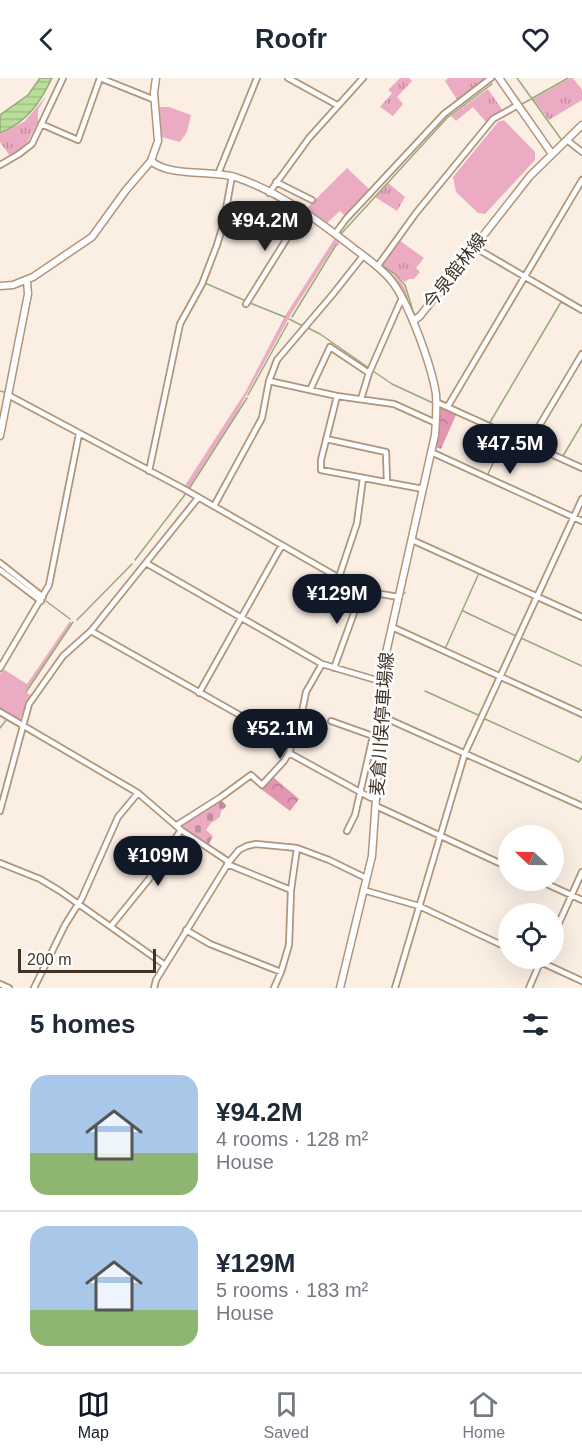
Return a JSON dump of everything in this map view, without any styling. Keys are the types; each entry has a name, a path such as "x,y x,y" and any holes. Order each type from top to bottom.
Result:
{"main road":[{"path":"0,286 27,281 95,234 126,190 151,161 158,141 156,78"},
{"path":"501,79 552,154"},
{"name":"今泉館林線","path":"151,161 163,169 232,176 304,211 392,281 413,321 420,316 530,176 582,125"},
{"path":"0,436 28,294 27,281"},
{"name":"麦倉川俣停車場線","path":"340,988 372,856 385,663 436,423 436,402 432,377 413,321"}],"street":[{"path":"0,165 32,144 63,78"},
{"path":"41,124 78,140 100,78 155,100"},
{"path":"218,174 257,78"},
{"path":"288,78 337,105"},
{"path":"270,193 309,138 363,78"},
{"path":"335,234 346,219 444,114 491,78"},
{"path":"377,267 416,213 494,119 518,105"},
{"path":"567,140 582,152"},
{"path":"149,471 180,324 202,285 217,245 232,176"},
{"path":"448,406 582,180"},
{"path":"276,182 312,200"},
{"path":"246,304 304,211"},
{"path":"474,247 582,310"},
{"path":"214,506 262,418 269,381 281,355 363,256"},
{"path":"361,399 369,373 402,298"},
{"path":"310,390 330,347 369,373"},
{"path":"529,443 582,354"},
{"path":"269,381 337,396 394,404 436,423"},
{"path":"8,395 214,506 362,591 399,597"},
{"path":"337,396 321,470 423,489"},
{"path":"436,402 582,468"},
{"path":"0,668 49,585 80,434"},
{"path":"326,439 386,452 387,482"},
{"path":"431,452 582,521"},
{"path":"339,577 357,523 363,478"},
{"path":"0,811 29,704 63,656 91,631 198,498"},
{"path":"394,988 465,753 582,499"},
{"path":"412,540 582,617"},
{"path":"199,693 282,545"},
{"path":"0,563 42,599"},
{"path":"146,563 322,664 384,682"},
{"path":"0,570 42,599"},
{"path":"334,668 362,591"},
{"path":"392,627 582,714"},
{"path":"91,631 291,744"},
{"path":"177,825 251,775 262,785 284,761 301,717 306,692 322,664"},
{"path":"0,712 138,793 181,830 228,863 291,890"},
{"path":"381,716 582,806"},
{"path":"331,721 380,737"},
{"path":"347,831 355,815 373,736"},
{"path":"288,753 360,791 376,802 498,862"},
{"path":"34,988 78,904 118,817 138,793"},
{"path":"111,926 149,879 181,830"},
{"path":"154,988 186,930 228,863 239,850 256,844 297,848 366,878"},
{"path":"274,988 282,972 290,936 291,890 297,848"},
{"path":"0,863 40,879 165,965"},
{"path":"564,912 582,872"},
{"path":"363,890 419,906 498,943"},
{"path":"561,891 582,900"},
{"path":"186,930 210,944 282,972"},
{"path":"529,988 537,969"},
{"path":"559,969 582,981"},
{"path":"0,984 9,988"}],"green space":[{"path":"400,78 409,78 412,81 397,97 403,104 393,116 380,107 392,93 388,90"},
{"path":"448,78 488,78 458,101 445,81"},
{"path":"573,78 582,90 582,100 549,120 533,99"},
{"path":"488,89 503,111 487,123 473,107 456,121 451,116"},
{"path":"46,96 38,110 38,122 27,143 10,156 0,142 0,134 25,121"},
{"path":"159,107 169,107 191,115 187,132 180,142 162,137"},
{"path":"504,120 535,152 535,160 485,214 478,213 456,192 453,177 498,122"},
{"path":"347,168 370,190 346,217 340,211 327,223 307,208"},
{"path":"388,183 405,197 397,211 375,197"},
{"path":"335,238 340,242 338,246 335,245 291,314 237,412 188,489 184,487 246,391 285,316"},
{"path":"399,240 424,258 416,268 420,272 414,279 405,282 383,267 401,282 409,304 395,280 381,266"},
{"path":"441,408 456,415 441,449 436,447"},
{"path":"70,621 72,624 25,692 32,696 26,702 20,720 0,709 0,674 3,669 27,684"},
{"path":"273,777 299,799 290,811 261,789"},
{"path":"221,800 227,806 221,811 220,817 206,830 213,836 209,844 226,855 224,857 181,826"}],"shaded area":[{"path":"40,78 52,78 43,96 32,111 18,123 0,133 0,115 28,95"}],"waterway":[{"path":"517,78 561,139"},
{"path":"522,104 568,78"},
{"path":"341,234 447,118 492,84"},
{"path":"292,317 336,245"},
{"path":"383,266 405,285 414,314"},
{"path":"205,283 246,301"},
{"path":"489,424 561,302 582,313"},
{"path":"250,303 285,317"},
{"path":"289,319 303,326"},
{"path":"248,395 288,323"},
{"path":"308,328 369,368"},
{"path":"533,440 582,359"},
{"path":"373,371 392,384 433,403"},
{"path":"0,391 4,392"},
{"path":"189,489 247,398"},
{"path":"563,456 582,424"},
{"path":"489,428 559,460"},
{"path":"488,474 505,437"},
{"path":"135,560 187,492"},
{"path":"575,521 582,524"},
{"path":"77,620 132,564"},
{"path":"445,649 479,573"},
{"path":"46,601 70,619"},
{"path":"539,601 582,620"},
{"path":"463,611 516,636"},
{"path":"26,692 73,622"},
{"path":"521,638 582,666"},
{"path":"425,691 478,715"},
{"path":"0,728 7,719"},
{"path":"485,719 579,762 582,756"}]}
